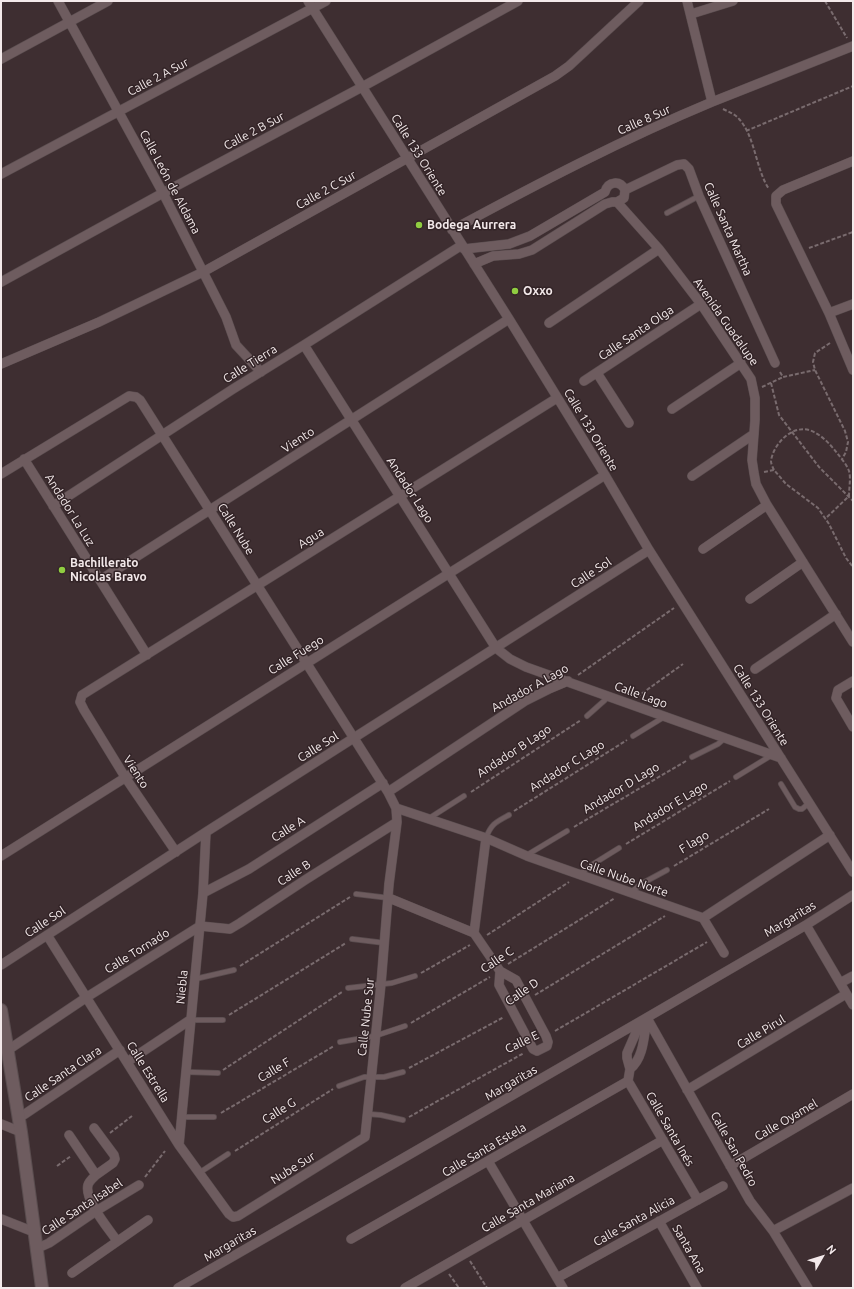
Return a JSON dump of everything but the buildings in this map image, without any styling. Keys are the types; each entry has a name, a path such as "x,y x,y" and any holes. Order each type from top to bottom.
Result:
{"main road":[{"path":"1,1010 19,1118 42,1288"}],"street":[{"name":"Calle León de Aldama","path":"58,1 163,193 226,317 236,345 261,372"},
{"path":"1,59 108,1"},
{"name":"Calle 2 A Sur","path":"1,174 119,111 310,5 326,1"},
{"name":"Calle 2 B Sur","path":"1,282 163,193 362,88 518,1"},
{"name":"Calle 2 C Sur","path":"1,364 99,322 203,272 407,160 563,71 639,1"},
{"path":"687,1 712,102"},
{"path":"690,14 733,1"},
{"name":"Calle 133 Oriente","path":"310,5 509,319 776,757 809,803 853,872"},
{"name":"Calle 8 Sur","path":"452,230 547,179 611,148 712,102 852,47"},
{"path":"853,162 783,190 776,196 776,204 829,314 853,370"},
{"name":"Calle Santa Martha","path":"623,187 677,165 684,164 689,169 699,196 775,363"},
{"path":"463,247 492,246 516,242 530,236 605,192 606,188 611,184 614,183 623,187 624,198 617,202 606,204 532,250 519,254 493,256 474,264"},
{"name":"Avenida Guadalupe","path":"617,202 660,249 701,304 741,363 750,379 754,391 755,420 752,460 756,484 767,505 853,642"},
{"path":"516,242 519,254"},
{"name":"Calle Tierra","path":"53,506 162,434 463,247"},
{"path":"549,323 660,249"},
{"name":"Calle Santa Olga","path":"584,381 701,304"},
{"path":"829,314 853,304"},
{"name":"Viento","path":"100,580 509,319"},
{"name":"Andador Lago","path":"304,345 496,648"},
{"path":"672,409 741,363"},
{"path":"597,373 629,423"},
{"name":"Calle Nube","path":"1,474 129,396 136,397 140,400 355,738 383,783 396,808"},
{"name":"Agua","path":"80,702 82,695 557,398"},
{"path":"692,476 754,434"},
{"name":"Andador La Luz","path":"24,459 147,655"},
{"name":"Calle Fuego","path":"1,856 605,475"},
{"path":"703,549 767,505"},
{"name":"Calle Sol","path":"1,965 206,832 649,550"},
{"path":"750,599 803,562"},
{"path":"755,669 836,614"},
{"name":"Calle Lago","path":"496,648 510,659 526,667 776,757"},
{"path":"853,681 838,690 836,694 836,698 853,727"},
{"name":"Andador A Lago","path":"388,792 525,701 549,689 568,682"},
{"name":"Viento","path":"80,702 125,777 176,852"},
{"name":"Calle A","path":"203,892 248,868 383,783"},
{"name":"Calle Nube Norte","path":"396,808 486,838 527,856 703,918"},
{"name":"Calle Nube Sur","path":"365,1137 385,943 388,898 397,822 396,808"},
{"name":"Calle B","path":"200,926 230,929 240,924 317,872 397,822"},
{"name":"Niebla","path":"179,1145 203,892 206,832"},
{"path":"724,953 703,918 830,835"},
{"path":"476,937 486,838"},
{"name":"Margaritas","path":"178,1288 644,1020 806,925 853,895"},
{"path":"388,898 476,937 500,971 516,980 546,1036"},
{"path":"806,925 853,1005"},
{"name":"Calle Tornado","path":"8,1050 87,997 200,926"},
{"name":"Calle Estrella","path":"47,935 179,1145 228,1214 233,1217"},
{"path":"500,971 499,985 532,1049"},
{"path":"840,983 853,976"},
{"name":"Calle Pirul","path":"687,1090 846,994"},
{"path":"127,1062 190,1020"},
{"path":"630,1069 634,1066 640,1056 644,1020"},
{"path":"628,1081 630,1069 627,1053 644,1020"},
{"name":"Calle San Pedro","path":"644,1020 687,1090 750,1201 773,1231 808,1288"},
{"name":"Calle E","path":"532,1049 537,1051 547,1046 548,1042 546,1036"},
{"name":"Calle Santa Clara","path":"19,1118 120,1050"},
{"name":"Calle Santa Inés","path":"628,1081 698,1200"},
{"name":"Calle Santa Estela","path":"351,1238 628,1081"},
{"name":"Calle Oyamel","path":"730,1166 853,1094"},
{"path":"1,1124 21,1132"},
{"path":"94,1128 114,1155 115,1159 113,1163 96,1175 88,1184 88,1190 96,1211 117,1241"},
{"path":"69,1135 96,1175"},
{"name":"Nube Sur","path":"233,1217 238,1216 365,1137"},
{"name":"Calle Santa Mariana","path":"406,1288 663,1140"},
{"path":"488,1161 563,1288"},
{"name":"Calle Santa Isabel","path":"36,1249 49,1243 96,1211 139,1185"},
{"name":"Calle Santa Alicia","path":"557,1278 723,1186"},
{"path":"773,1231 853,1188"},
{"path":"1,1219 34,1232"},
{"path":"72,1273 148,1220"},
{"name":"Santa Ana","path":"659,1221 697,1288"}],"lane":[{"path":"667,213 699,196"},
{"path":"587,716 605,700 607,696"},
{"path":"633,736 665,717"},
{"path":"692,757 718,744 725,738"},
{"path":"736,777 776,757"},
{"path":"781,784 795,807 799,809 809,803"},
{"path":"428,819 464,796"},
{"path":"486,838 489,829 494,823 509,815"},
{"path":"527,856 567,831"},
{"path":"579,875 590,866 619,848"},
{"path":"627,892 667,870"},
{"path":"356,894 388,898"},
{"path":"352,939 385,943"},
{"path":"195,979 234,970"},
{"path":"348,988 392,983 415,976"},
{"path":"190,1020 222,1020"},
{"path":"340,1042 375,1036 405,1026"},
{"path":"187,1072 218,1073"},
{"path":"339,1086 364,1076 384,1076 402,1072"},
{"path":"368,1114 381,1115 403,1120"},
{"path":"182,1117 214,1117"},
{"path":"199,1173 228,1154"}],"path":[{"path":"825,1 852,47"},
{"path":"746,130 853,86"},
{"path":"712,102 741,120 768,188 776,196"},
{"path":"800,252 853,232"},
{"path":"838,338 815,353 813,362 815,370 845,431 848,442 846,452 842,459"},
{"path":"775,363 783,377"},
{"path":"754,391 783,377 815,370"},
{"path":"771,383 780,415 819,467 853,500"},
{"path":"826,519 849,496 849,470 827,440 809,430 792,431 775,449 771,462 774,470 786,484 818,508 826,519 846,558 853,567"},
{"path":"754,473 774,470"},
{"name":"Andador A Lago","path":"568,682 682,603"},
{"path":"628,703 683,664"},
{"name":"Andador B Lago","path":"464,796 587,716"},
{"name":"Andador C Lago","path":"509,815 633,736"},
{"name":"Andador D Lago","path":"567,831 692,757"},
{"name":"Andador E Lago","path":"619,848 736,777"},
{"name":"F lago","path":"667,870 769,809"},
{"path":"415,976 476,937 579,875"},
{"name":"Calle C","path":"405,1026 500,971 511,962 627,892"},
{"path":"234,970 356,894"},
{"name":"Calle D","path":"528,1001 538,992 676,909"},
{"name":"Calle E","path":"546,1036 715,938"},
{"path":"222,1020 352,939"},
{"path":"218,1073 348,988"},
{"name":"Calle D","path":"402,1072 513,1012"},
{"name":"Calle F","path":"214,1117 340,1042"},
{"name":"Calle E","path":"403,1120 532,1049"},
{"name":"Calle G","path":"228,1154 339,1086"},
{"path":"102,1138 132,1116"},
{"path":"57,1166 79,1150"},
{"path":"139,1185 165,1151"},
{"path":"465,1254 487,1288"},
{"path":"443,1266 459,1288"}],"place":[{"name":"Bodega Aurrera","path":"419,225"},
{"name":"Oxxo","path":"515,291"},
{"name":"Bachillerato Nicolas Bravo","path":"62,570"}]}
